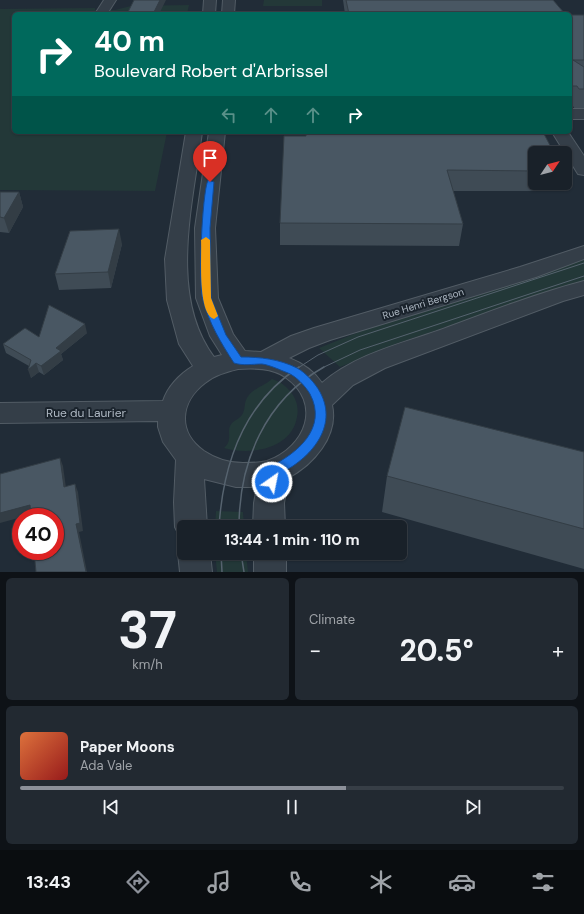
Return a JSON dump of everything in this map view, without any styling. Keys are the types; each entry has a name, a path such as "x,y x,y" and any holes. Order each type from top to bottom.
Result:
{"street":[{"path":"101,12 110,0"},
{"path":"209,12 210,0"},
{"path":"228,12 229,0"},
{"path":"572,114 584,114"},
{"path":"194,134 174,258 178,300 190,344 209,368"},
{"path":"217,134 206,228 207,298 222,336 238,360"},
{"path":"561,134 584,170"},
{"name":"Rue Henri Bergson","path":"264,361 300,342 322,334 528,272 584,252"},
{"path":"319,401 344,378 376,362 555,296 584,288"},
{"path":"238,360 264,361 294,371 311,387 319,401 321,418 316,435 305,451 288,464 274,471 243,476 224,474 210,469 190,458 177,444 171,428 172,411 178,394 191,379 209,368 238,360"},
{"name":"Rue du Laurier","path":"0,413 128,413 172,411"},
{"path":"190,458 189,502 190,520"},
{"path":"269,520 269,503 274,471"},
{"path":"195,560 196,572"},
{"path":"270,560 270,572"}],"green space":[{"path":"264,0 322,0 322,6 263,6"},
{"path":"189,5 187,12 12,12 12,134 167,134 155,191 0,190 0,9 95,8 95,10 115,10 131,6"},
{"path":"584,258 584,281 398,343 340,367 319,348 369,328"},
{"path":"272,379 286,387 295,400 298,413 293,428 279,443 268,448 246,451 224,448 227,445 229,438 230,426 242,415 249,395 254,390"},
{"path":"216,511 243,512 244,520 215,520"},
{"path":"216,560 247,560 248,572 217,572"}],"building":[{"path":"134,0 160,0 154,12 128,12"},
{"path":"346,0 553,0 563,12 349,12"},
{"path":"572,15 584,15 584,60 573,60 584,67 584,89 579,89 577,86 572,86"},
{"path":"306,134 544,134 550,146 528,146 528,171 447,170 463,224 280,223 284,136 306,136"},
{"path":"0,192 19,192 4,218 0,217"},
{"path":"119,229 108,272 55,274 70,231"},
{"path":"49,305 85,324 56,348 61,351 41,366 36,363 28,370 31,360 3,344 25,328 39,337"},
{"path":"405,407 584,452 584,529 387,476"},
{"path":"60,458 64,487 75,484 80,523 76,524 86,572 36,572 35,560 64,560 64,508 30,508 30,505 12,508 12,510 0,513 0,474"}],"tram line":[{"path":"298,368 318,355 358,337 584,263"},
{"path":"324,367 360,350 584,276"},
{"path":"220,520 225,481 231,458 250,417 263,399 280,382 299,367"},
{"path":"239,520 240,503 244,479 250,457 259,435 271,415 286,397 303,381 324,367"},
{"path":"221,560 222,572"},
{"path":"242,560 244,572"}],"slow traffic":[{"path":"206,240 207,298 214,316"}],"route":[{"path":"210,182 206,228 207,298 222,336 238,360 264,361 283,366 294,371 311,387 319,401 321,418 316,435 305,451 288,464 274,471 272,482"}]}
